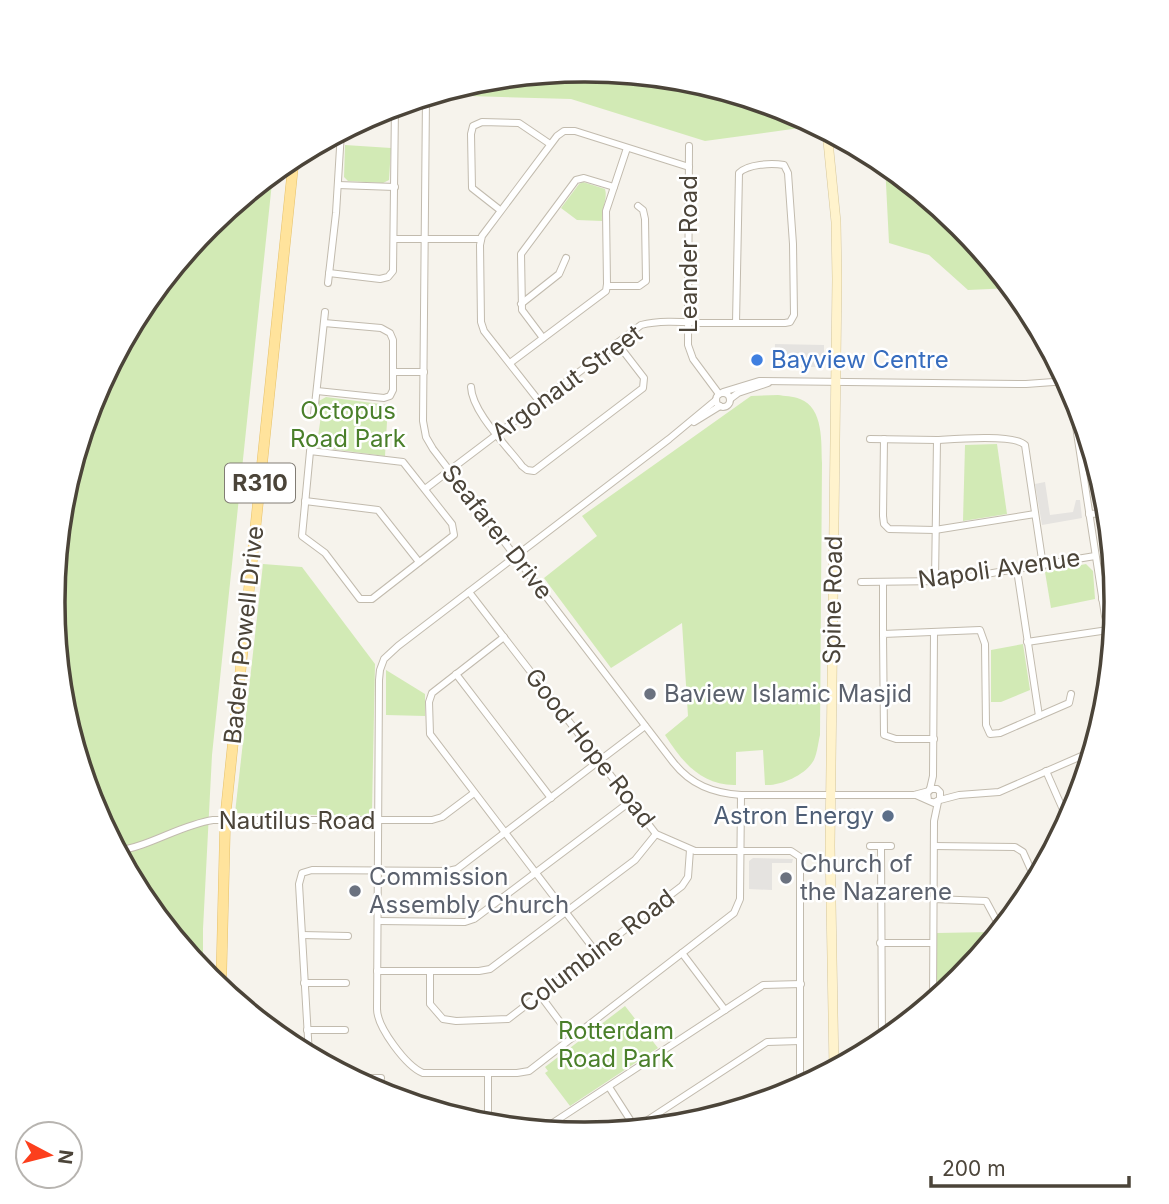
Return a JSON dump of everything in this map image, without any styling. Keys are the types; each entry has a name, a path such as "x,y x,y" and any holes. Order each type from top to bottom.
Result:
{"main road":[{"name":"Spine Road","path":"828,143 837,249 831,794 834,1057"},
{"name":"Baden Powell Drive","path":"222,975 226,810 292,173"}],"street":[{"name":"Seafarer Drive","path":"426,107 423,421 426,437 449,470 676,766 692,781 716,792 741,795 914,795"},
{"path":"330,273 380,279 388,277 394,266 395,119"},
{"path":"500,210 471,188 473,126 482,122 519,123 550,144"},
{"path":"539,401 484,331 481,322 481,239 560,132 571,130 689,167"},
{"path":"328,283 340,144"},
{"name":"Leander Road","path":"690,146 690,353 719,398 727,393 730,399"},
{"path":"510,363 603,293 607,286 606,211 627,148"},
{"name":"Argonaut Street","path":"425,489 641,325 790,322 794,315 789,183 784,165 745,168 739,173 736,323"},
{"path":"543,338 524,314 521,304 523,250 576,180 584,178 614,187"},
{"path":"338,185 394,187"},
{"path":"607,286 639,286 646,281 645,219 643,210 638,206"},
{"path":"394,239 481,239"},
{"path":"521,304 559,274 566,258"},
{"path":"314,414 325,312"},
{"path":"317,391 387,398 393,390 393,340 390,333 381,328 324,323"},
{"path":"471,387 476,405 522,466 527,470 537,470 643,388 645,378 617,343"},
{"path":"393,372 424,372"},
{"path":"719,398 728,405 730,399 738,393 773,382"},
{"path":"741,795 740,900 737,909 724,922 528,1071 429,1073 414,1068 379,1022 379,680 382,664 390,653 719,398 748,383 1055,382"},
{"path":"1076,433 1104,608"},
{"path":"870,439 1023,442 1043,566"},
{"path":"884,439 884,524 895,530 935,530 1035,514"},
{"path":"310,451 403,462 452,524 452,537 372,599 360,599 325,553 303,538 301,532 311,440"},
{"path":"935,581 937,440"},
{"path":"305,500 378,510 419,562"},
{"path":"1089,514 1096,514"},
{"name":"Napoli Avenue","path":"861,582 935,581 1095,556"},
{"path":"1017,570 1039,716"},
{"path":"883,582 884,735 896,739 934,739"},
{"name":"Good Hope Road","path":"469,592 656,834 690,850 791,851 800,857 801,984"},
{"path":"883,634 972,629 982,632 985,644 988,732 995,734 1069,703 1071,694"},
{"path":"1027,642 1103,631"},
{"path":"933,987 934,633"},
{"path":"504,637 436,689 430,697 429,729 433,740 596,952"},
{"path":"456,674 551,798"},
{"path":"308,1041 299,884 302,873 312,870 453,870 461,867 645,726"},
{"path":"914,795 934,801 959,795 999,792 1081,756"},
{"path":"1046,771 1062,808"},
{"path":"934,790 934,801"},
{"path":"914,795 934,790 959,795"},
{"name":"Nautilus Road","path":"127,849 213,820 438,819 474,793"},
{"path":"378,921 470,921 631,801"},
{"path":"377,971 490,969 635,860 656,834"},
{"path":"870,846 891,846"},
{"path":"881,846 882,1028"},
{"path":"934,846 1015,847 1023,852 1031,869"},
{"name":"Columbine Road","path":"430,972 430,1004 439,1017 447,1021 504,1021 686,883 690,850"},
{"path":"933,899 986,901 996,919"},
{"path":"302,935 348,936"},
{"path":"880,943 933,943"},
{"path":"682,953 725,1010"},
{"path":"304,982 346,983"},
{"path":"556,1121 763,985 801,984 800,1074"},
{"path":"540,995 572,1038"},
{"path":"307,1030 345,1030"},
{"path":"654,1117 767,1042 800,1041"},
{"path":"488,1073 488,1113"},
{"path":"377,1078 382,1078"},
{"path":"609,1087 629,1120"}],"green space":[{"path":"551,83 618,83 686,92 719,100 797,128 705,141 571,99 467,96"},
{"path":"345,145 391,148 389,180 383,183 348,181 344,177"},
{"path":"886,179 952,234 999,289 968,290 929,255 889,243"},
{"path":"583,182 605,189 602,221 577,220 561,208"},
{"path":"271,188 212,755 203,955 172,918 134,862 104,801 92,769 82,737 69,670 65,602 69,534 82,467 92,435 118,372 134,342 152,313 194,259 217,234"},
{"path":"778,395 797,398 808,404 820,427 820,735 812,763 791,779 765,785 763,750 736,752 736,785 724,784 703,777 694,770 678,754 665,735 688,716 682,623 611,668 544,578 597,536 582,516 751,396"},
{"name":"Octopus Road Park","path":"326,397 388,405 385,456 316,447 315,436 318,436 321,416 318,415 319,401"},
{"path":"997,444 1007,514 963,521 965,445"},
{"path":"263,564 302,567 375,664 372,810 368,816 235,813"},
{"path":"1086,564 1093,571 1095,599 1051,608 1045,572"},
{"path":"1023,644 1030,690 1001,702 991,702 991,650"},
{"path":"386,670 425,694 425,716 386,715"},
{"path":"986,932 937,984 937,933"},
{"name":"Rotterdam Road Park","path":"625,1006 658,1048 570,1106 545,1073 548,1071 545,1067"}],"shaded area":[{"path":"775,344 824,345 824,362 819,367 774,367"},
{"path":"1045,482 1050,515 1073,512 1076,500 1080,500 1082,518 1042,525 1035,484"},
{"path":"753,858 793,859 792,863 772,863 772,890 749,889 749,861"}],"place":[{"name":"Bayview Centre","path":"757,360"},
{"name":"Baview Islamic Masjid","path":"650,694"},
{"name":"Astron Energy","path":"888,816"},
{"name":"Church of the Nazarene","path":"786,878"},
{"name":"Commission Assembly Church","path":"355,891"}]}
